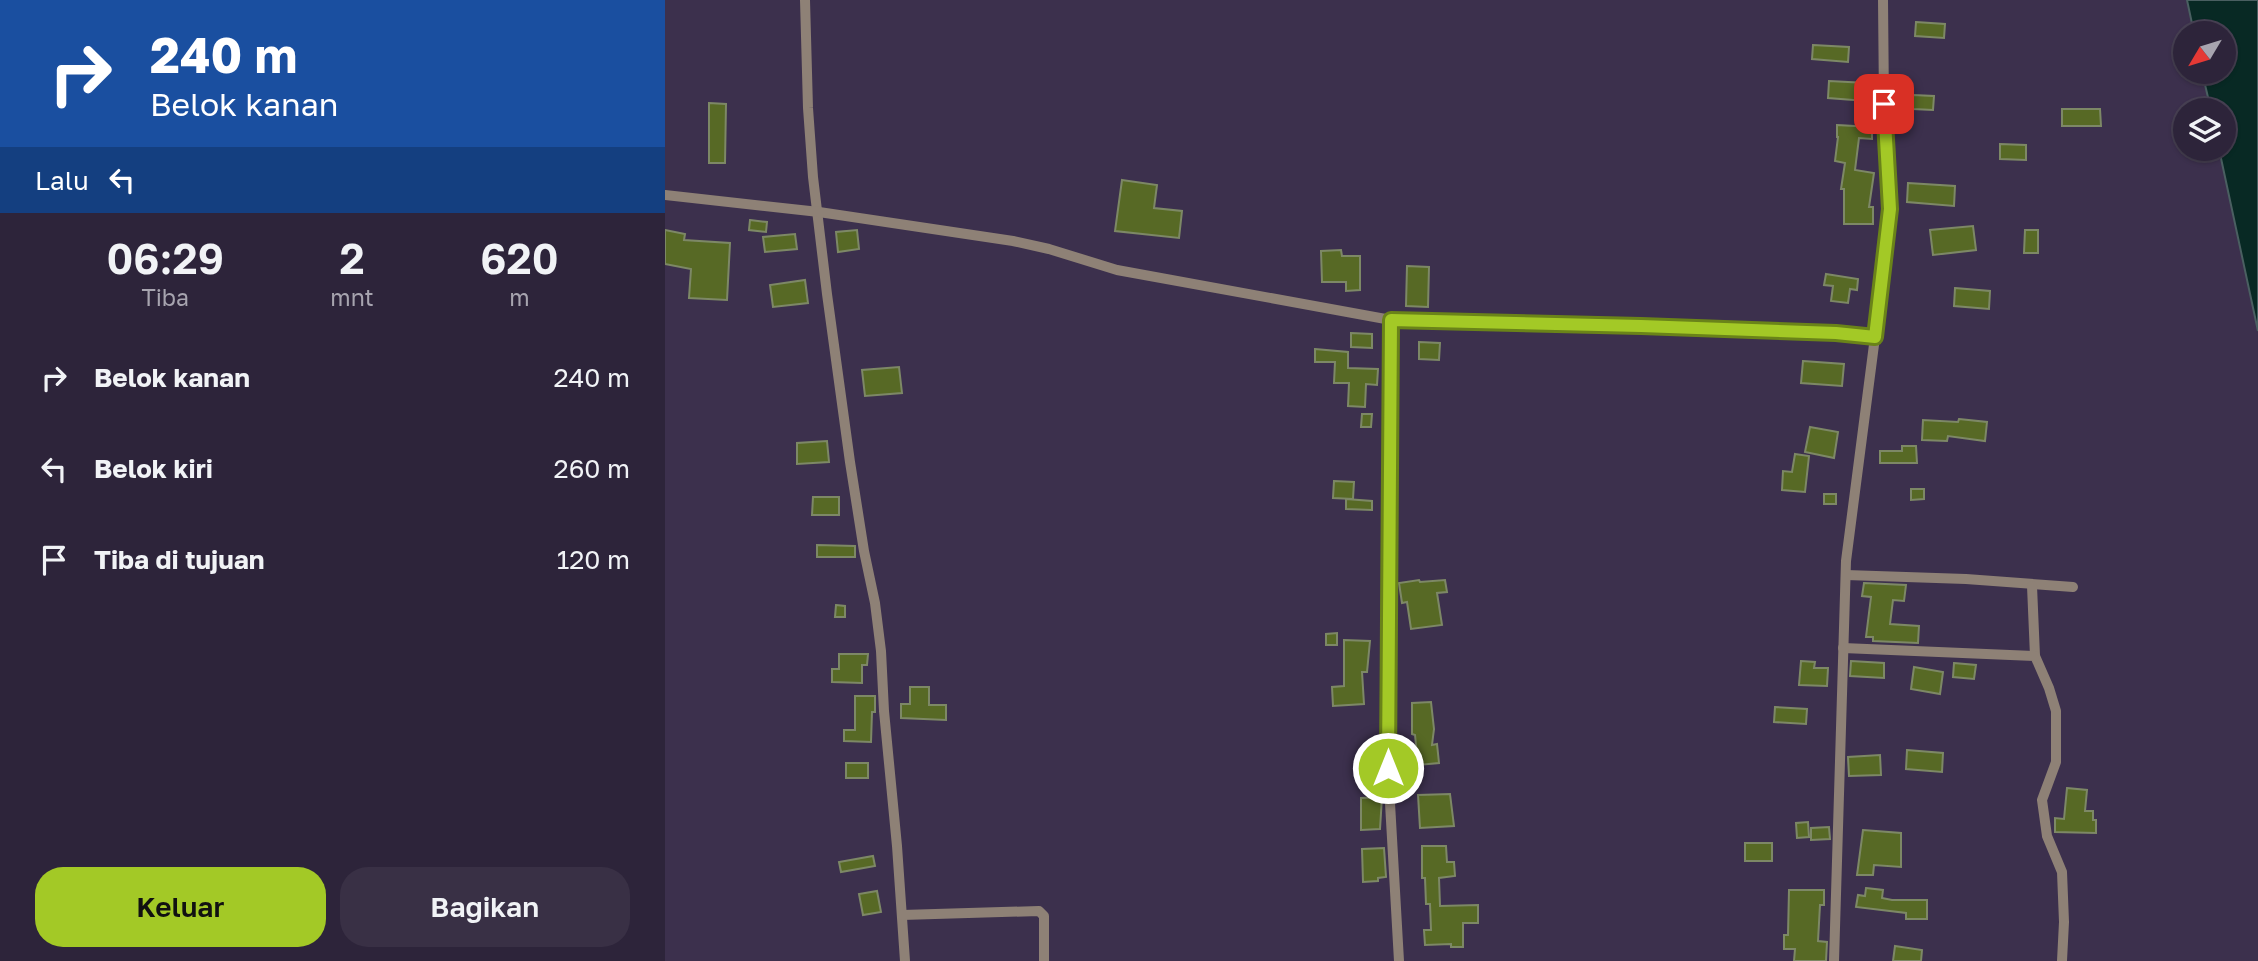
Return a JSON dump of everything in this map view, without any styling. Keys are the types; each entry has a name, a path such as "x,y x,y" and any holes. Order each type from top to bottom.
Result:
{"street":[{"path":"805,0 811,148 849,462 881,651 905,961"},
{"path":"1834,961 1846,575 1890,209 1884,104 1883,0"},
{"path":"665,195 819,212 1024,243 1117,270 1391,320 1628,325 1836,333 1875,337"},
{"path":"1391,320 1388,768 1399,961"},
{"path":"1846,575 1966,579 2073,587"},
{"path":"2032,586 2035,656 2056,711 2056,762 2042,800 2047,836 2062,872 2064,922 2061,961"},
{"path":"1843,648 2035,656"},
{"path":"902,915 1039,911 1044,916 1044,961"}],"shaded area":[{"path":"2187,0 2258,0 2258,331 2222,161 2236,161 2236,98 2208,98 2205,84 2237,84 2237,21 2191,21"}],"building":[{"path":"1916,22 1945,24 1944,38 1915,36"},
{"path":"1813,45 1849,47 1848,62 1812,59"},
{"path":"1829,81 1867,83 1866,101 1828,98"},
{"path":"1913,95 1934,96 1933,110 1913,109"},
{"path":"709,103 726,104 725,163 709,163"},
{"path":"2062,109 2100,109 2101,126 2062,126"},
{"path":"1837,125 1872,127 1872,139 1859,138 1855,170 1874,173 1869,207 1873,207 1873,224 1844,224 1844,189 1841,189 1845,163 1835,161"},
{"path":"2000,144 2026,145 2026,160 2000,159"},
{"path":"1122,180 1157,185 1154,208 1182,211 1179,238 1115,231"},
{"path":"1908,183 1955,186 1954,206 1907,202"},
{"path":"750,220 767,222 766,232 749,230"},
{"path":"1973,226 1976,250 1933,255 1930,230"},
{"path":"665,230 685,234 684,240 730,243 727,300 689,298 691,269 665,264"},
{"path":"857,230 859,249 838,252 836,232"},
{"path":"2025,230 2038,230 2038,253 2024,253"},
{"path":"795,234 797,249 765,252 763,237"},
{"path":"1341,250 1342,256 1360,256 1360,290 1346,291 1346,282 1322,282 1321,251"},
{"path":"1407,266 1429,267 1428,307 1406,306"},
{"path":"1826,274 1858,279 1857,290 1850,289 1848,303 1831,301 1833,286 1824,285"},
{"path":"805,280 808,303 773,307 770,285"},
{"path":"1955,288 1990,291 1989,309 1954,306"},
{"path":"1351,333 1372,334 1372,348 1351,347"},
{"path":"1419,342 1440,343 1439,360 1419,359"},
{"path":"1315,349 1348,352 1348,368 1378,369 1377,385 1366,384 1365,407 1348,406 1349,383 1334,383 1335,362 1315,362"},
{"path":"1803,361 1844,364 1842,386 1801,383"},
{"path":"899,367 902,393 865,396 862,370"},
{"path":"1362,414 1372,414 1371,427 1361,427"},
{"path":"1959,419 1987,422 1985,441 1948,436 1947,441 1922,440 1923,420 1958,422"},
{"path":"1810,427 1838,432 1834,458 1805,452"},
{"path":"827,441 829,462 797,464 797,443"},
{"path":"1902,446 1916,446 1917,463 1880,463 1880,451 1902,451"},
{"path":"1795,454 1809,456 1805,492 1782,490 1783,471 1792,472"},
{"path":"1334,481 1354,482 1353,499 1333,498"},
{"path":"1911,489 1924,489 1924,499 1911,500"},
{"path":"1824,494 1836,494 1836,504 1824,504"},
{"path":"813,497 839,497 839,515 812,515"},
{"path":"1346,499 1372,501 1372,510 1346,509"},
{"path":"817,545 855,546 855,557 817,557"},
{"path":"1445,580 1447,592 1437,593 1442,625 1411,629 1407,602 1402,603 1399,583"},
{"path":"1864,583 1906,585 1904,601 1893,600 1890,624 1919,626 1918,643 1873,641 1873,637 1866,637 1871,597 1862,596"},
{"path":"836,605 845,606 845,617 835,617"},
{"path":"1337,633 1337,645 1326,645 1326,634"},
{"path":"1344,640 1370,641 1367,672 1362,672 1364,704 1333,706 1332,687 1344,686"},
{"path":"839,654 868,654 867,665 862,665 862,683 832,682 832,669 839,669"},
{"path":"1801,661 1815,662 1814,668 1828,668 1827,686 1799,685"},
{"path":"1851,661 1884,663 1884,678 1850,676"},
{"path":"1954,663 1976,665 1974,679 1953,677"},
{"path":"1914,667 1943,672 1940,694 1911,689"},
{"path":"910,687 929,687 929,705 946,705 946,720 901,718 901,704 910,704"},
{"path":"855,696 875,696 871,742 844,741 844,730 855,730"},
{"path":"1431,702 1434,729 1432,745 1437,744 1439,763 1418,765 1415,735 1412,734 1412,703"},
{"path":"1775,707 1807,709 1806,724 1774,722"},
{"path":"1907,750 1943,753 1942,772 1906,769"},
{"path":"1880,755 1881,775 1849,776 1848,757"},
{"path":"846,763 868,763 868,778 846,778"},
{"path":"2067,788 2087,790 2085,811 2093,811 2096,833 2055,832 2055,818 2064,819"},
{"path":"1450,794 1454,826 1420,828 1418,795"},
{"path":"1382,797 1380,829 1361,830 1361,798"},
{"path":"1808,822 1809,837 1797,838 1796,823"},
{"path":"1829,827 1830,839 1811,840 1811,828"},
{"path":"1863,830 1901,833 1901,867 1874,865 1873,875 1857,875"},
{"path":"1745,843 1772,843 1772,861 1745,861"},
{"path":"1422,846 1446,846 1447,862 1454,862 1455,876 1439,878 1440,906 1478,905 1478,923 1463,923 1463,947 1451,947 1451,944 1425,945 1424,930 1431,930 1430,904 1426,904 1425,878 1422,878"},
{"path":"1384,848 1386,877 1378,878 1378,881 1363,882 1362,849"},
{"path":"873,856 875,866 841,872 839,862"},
{"path":"1866,888 1883,890 1882,898 1892,900 1927,900 1927,919 1906,919 1906,913 1856,907 1858,895 1865,896"},
{"path":"1789,890 1824,890 1824,905 1820,905 1818,941 1827,942 1826,961 1794,961 1795,949 1784,949 1784,935 1788,935"},
{"path":"877,891 881,912 863,915 859,894"},
{"path":"1895,946 1922,950 1921,961 1893,961"}],"route":[{"path":"1388,768 1391,320 1559,323 1836,333 1875,337 1890,209 1884,104"}]}
